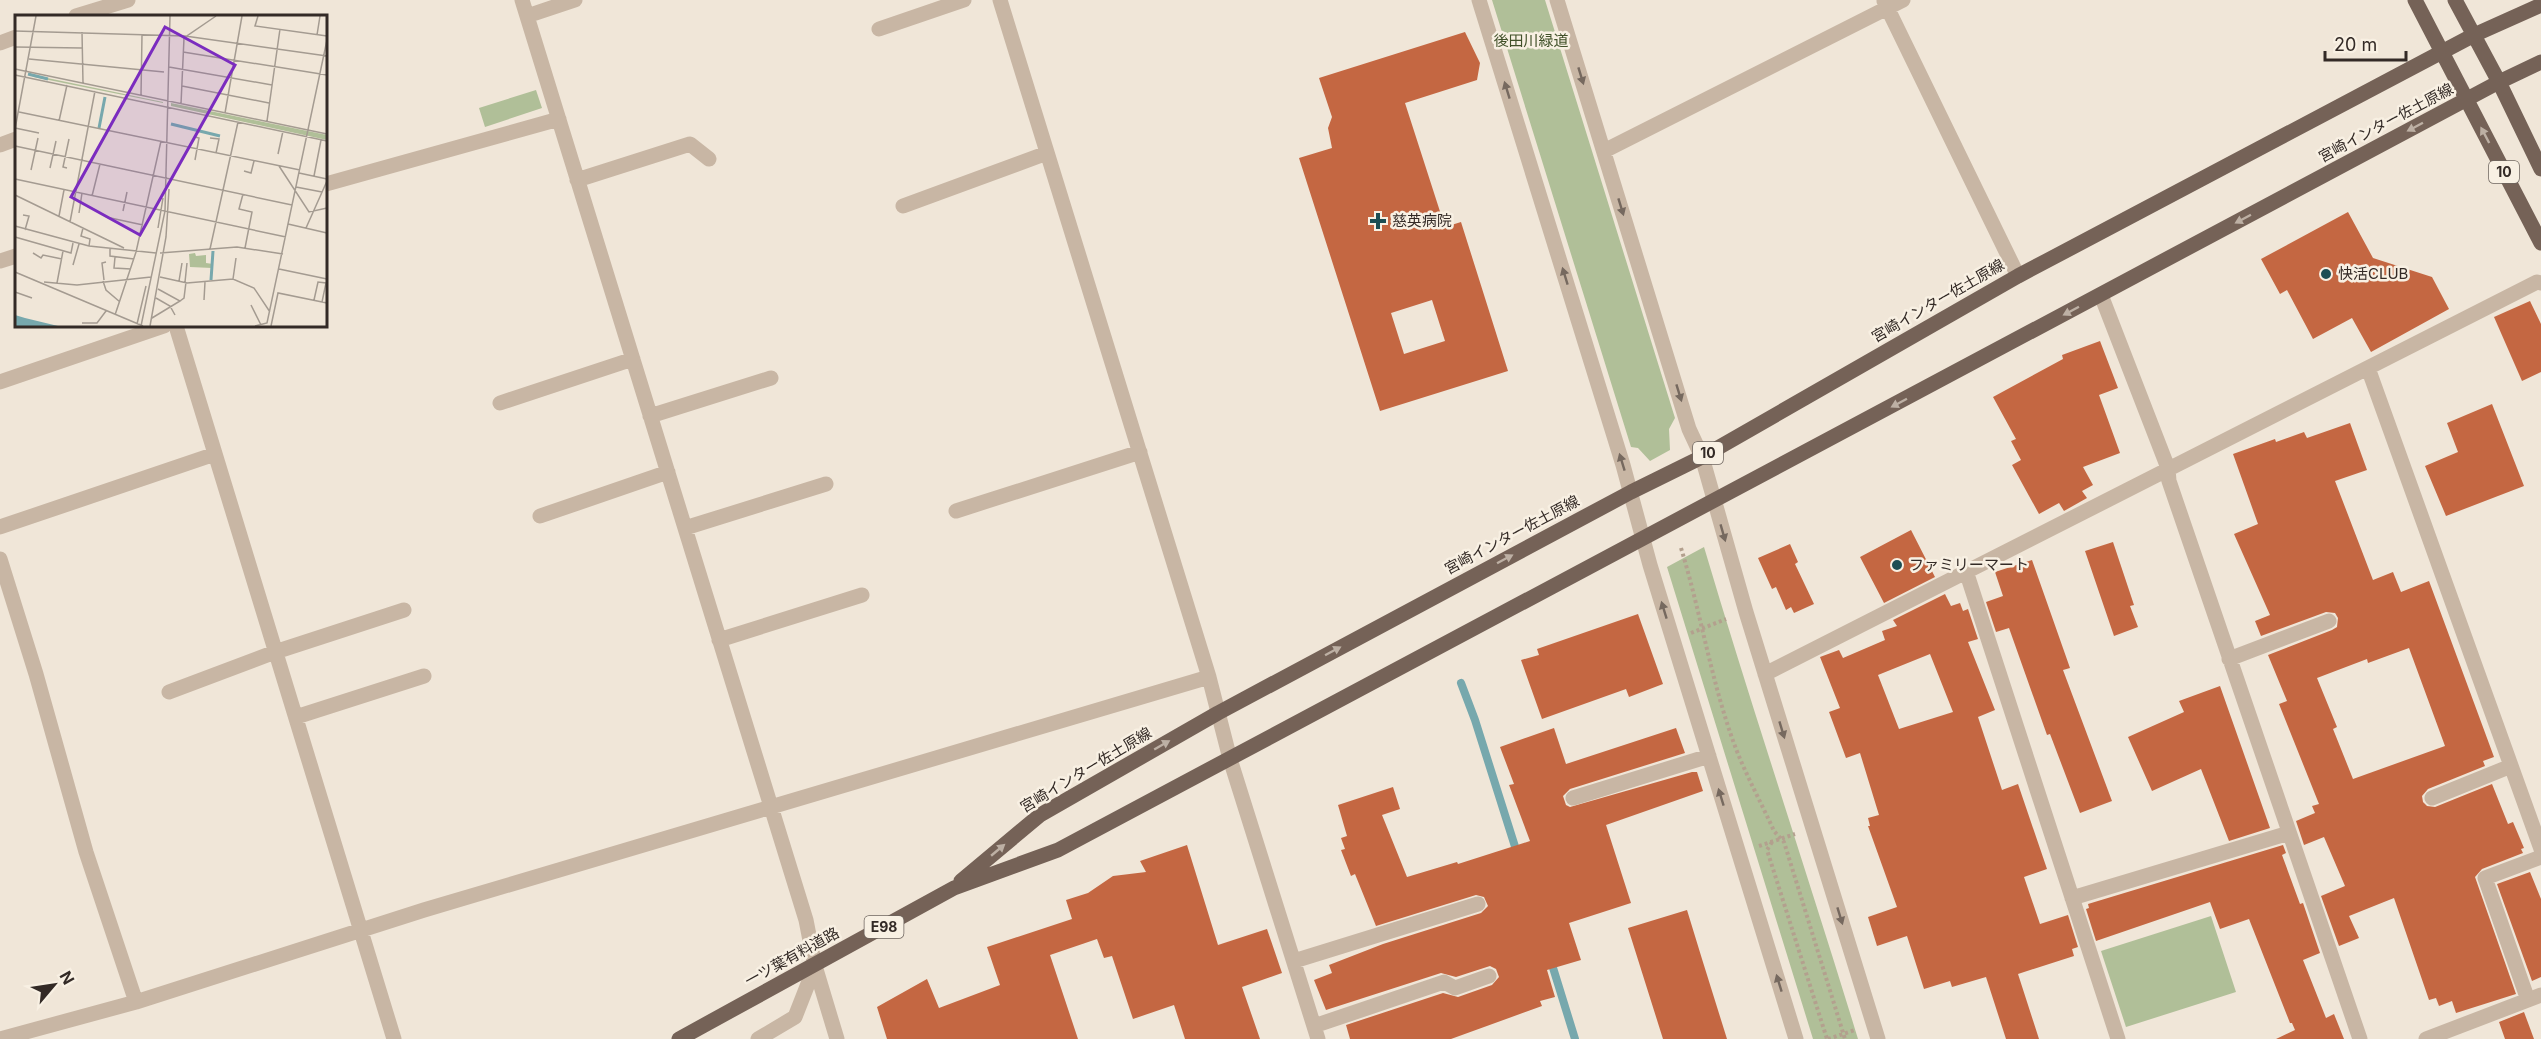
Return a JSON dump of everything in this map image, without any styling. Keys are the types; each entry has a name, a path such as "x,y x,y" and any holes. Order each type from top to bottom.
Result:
{"main road":[{"path":"2415,0 2467,100 2541,62"},
{"path":"2455,0 2474,35"},
{"name":"宮崎インター佐土原線","path":"954,888 1040,815 1218,713 1631,492 1702,457 2018,276 2474,35 2541,5"},
{"name":"10","path":"2474,35 2541,169"},
{"name":"宮崎インター佐土原線","path":"954,888 1058,850 2467,100 2541,243"},
{"name":"一ツ葉有料道路","path":"678,1039 954,888"}],"street":[{"path":"78,12 128,0"},
{"path":"522,0 806,920 814,966 837,1039"},
{"path":"527,16 575,0"},
{"path":"879,28 964,0"},
{"path":"1000,0 1209,677 1230,759 1316,1032 1444,982 1455,988 1489,976"},
{"path":"1479,0 1631,492 1642,539 1796,1039"},
{"path":"1557,0 1689,429 1702,457 1746,612 1878,1039"},
{"path":"1604,151 1886,4 1903,0"},
{"path":"1886,4 2018,276"},
{"path":"0,43 15,37"},
{"path":"327,184 559,119"},
{"path":"0,145 15,139"},
{"path":"577,180 690,144 709,159"},
{"path":"903,206 1047,153"},
{"path":"0,261 15,256"},
{"path":"1765,674 2537,282 2541,283"},
{"path":"2101,295 2168,468 2169,481 2360,1039"},
{"path":"0,382 161,327"},
{"path":"176,327 394,1039"},
{"path":"500,404 633,359"},
{"path":"2368,368 2541,849"},
{"path":"650,416 771,378"},
{"path":"956,511 1140,452"},
{"path":"0,527 215,454"},
{"path":"540,516 668,472"},
{"path":"685,528 825,484"},
{"path":"0,560 36,674 86,852 135,1002"},
{"path":"1966,571 2118,1039"},
{"path":"720,640 862,595"},
{"path":"169,692 275,652 404,610"},
{"path":"2229,659 2329,621"},
{"path":"296,717 424,676"},
{"path":"1,1035 135,1002 361,932 424,910 771,809 1209,677"},
{"path":"1573,798 1709,756"},
{"path":"2432,798 2511,766"},
{"path":"2073,898 2289,833"},
{"path":"2426,1039 2535,997 2485,878 2541,856"},
{"path":"1294,961 1478,904"},
{"path":"758,1039 795,1017 814,966"}],"path":[{"path":"1681,548 1731,736 1774,831 1784,842 1844,1036"},
{"path":"1673,640 1746,612"},
{"path":"1739,853 1812,828"},
{"path":"1772,842 1767,850 1827,1039 1844,1036 1873,1024"}],"green space":[{"name":"後田川緑道","path":"1492,0 1545,0 1675,418 1669,429 1670,450 1650,461 1638,448 1631,447"},
{"path":"536,90 542,108 485,127 479,108"},
{"path":"1704,547 1858,1039 1813,1039 1667,567"},
{"path":"2211,916 2236,992 2126,1027 2101,951"}],"building":[{"name":"慈英病院","path":"1465,32 1480,63 1477,80 1405,103 1445,227 1461,222 1508,371 1380,411 1299,158 1332,148 1328,128 1332,117 1319,78","holes":["1432,300 1445,341 1404,354 1391,313"]},
{"name":"快活CLUB","path":"2348,212 2373,258 2432,277 2449,309 2371,352 2352,318 2313,339 2287,290 2280,294 2261,259"},
{"path":"2530,301 2541,324 2541,372 2522,381 2494,317"},
{"path":"2100,341 2118,388 2099,395 2120,453 2083,467 2093,485 2082,491 2087,498 2064,511 2059,503 2039,514 2012,465 2021,460 2011,441 2016,439 1993,397 2063,359 2062,355"},
{"path":"2492,404 2524,486 2446,516 2425,466 2458,452 2447,423"},
{"path":"2350,423 2367,470 2335,481 2373,580 2393,572 2401,592 2429,581 2494,757 2483,761 2485,766 2428,789 2422,796 2423,802 2427,806 2435,807 2492,784 2508,824 2513,822 2524,848 2521,849 2523,853 2482,869 2475,877 2516,994 2456,1013 2452,1001 2439,1006 2436,998 2429,1000 2394,898 2349,916 2359,938 2339,946 2321,896 2345,886 2324,837 2304,845 2296,821 2315,813 2312,806 2319,804 2279,704 2287,701 2268,655 2332,630 2337,627 2338,618 2335,613 2326,612 2261,636 2255,621 2270,615 2234,534 2258,524 2233,454 2275,439 2276,442 2304,432 2307,438","holes":["2409,648 2445,746 2353,779 2333,729 2337,727 2317,678 2367,659 2368,663"]},
{"name":"ファミリーマート","path":"1911,530 1935,577 1884,603 1860,557"},
{"path":"2113,542 2134,605 2130,606 2138,627 2114,636 2085,551"},
{"path":"1790,544 1798,562 1795,564 1814,604 1794,613 1791,607 1786,610 1776,587 1772,589 1758,558"},
{"path":"2032,560 2070,668 2063,670 2112,801 2080,813 2050,734 2047,735 2009,628 1996,632 1986,602 2003,596 1995,572"},
{"path":"1945,594 1951,606 1960,603 1963,611 1968,609 1978,639 1968,642 1995,710 1978,717 2002,790 2018,784 2047,869 2024,877 2040,924 2068,915 2078,947 2072,949 2074,956 2018,974 2039,1039 2006,1039 1986,977 1952,987 1950,981 1924,989 1907,936 1877,946 1868,917 1897,907 1868,826 1870,826 1868,818 1879,815 1860,753 1846,758 1829,712 1840,708 1820,657 1839,650 1843,658 1885,640 1882,631 1897,626 1893,620","holes":["1930,654 1953,712 1899,729 1878,675"]},
{"path":"1638,614 1663,684 1629,697 1626,689 1542,719 1521,660 1539,655 1537,649"},
{"path":"2220,686 2270,828 2229,841 2201,769 2152,791 2128,737 2184,712 2179,701"},
{"path":"1554,728 1566,764 1676,728 1685,753 1570,789 1563,796 1566,805 1570,807 1692,772 1697,772 1703,791 1606,825 1631,903 1569,923 1581,960 1547,970 1555,997 1540,1001 1542,1006 1451,1039 1350,1039 1346,1025 1443,993 1458,997 1492,985 1499,977 1496,969 1490,966 1456,977 1441,973 1326,1010 1314,980 1332,973 1329,965 1383,944 1481,913 1488,906 1484,897 1476,895 1376,926 1355,874 1351,876 1341,850 1345,849 1341,838 1347,836 1338,805 1393,787 1400,809 1382,815 1407,877 1457,862 1458,864 1530,841 1509,785 1514,784 1500,747"},
{"path":"1187,845 1218,945 1267,929 1282,973 1242,987 1260,1039 1185,1039 1174,1005 1133,1019 1112,956 1104,958 1097,939 1050,955 1078,1039 887,1039 877,1007 927,979 939,1008 1000,985 987,947 1072,919 1066,900 1088,893 1113,876 1146,872 1140,861"},
{"path":"2283,845 2286,853 2282,855 2300,904 2303,903 2320,953 2303,960 2326,1018 2334,1014 2344,1039 2276,1039 2295,1030 2290,1023 2249,919 2220,929 2210,902 2096,941 2086,909 2089,908 2088,904"},
{"path":"2530,872 2541,899 2541,977 2532,981 2497,884"},
{"path":"1687,910 1727,1039 1663,1039 1628,928"},
{"path":"2524,1012 2534,1039 2505,1039 2499,1022"}],"waterway":[{"path":"1461,683 1518,856"},
{"path":"1550,958 1575,1039"}],"place":[{"name":"慈英病院","path":"1378,221"},
{"name":"快活CLUB","path":"2326,274"},
{"name":"ファミリーマート","path":"1897,565"}]}
